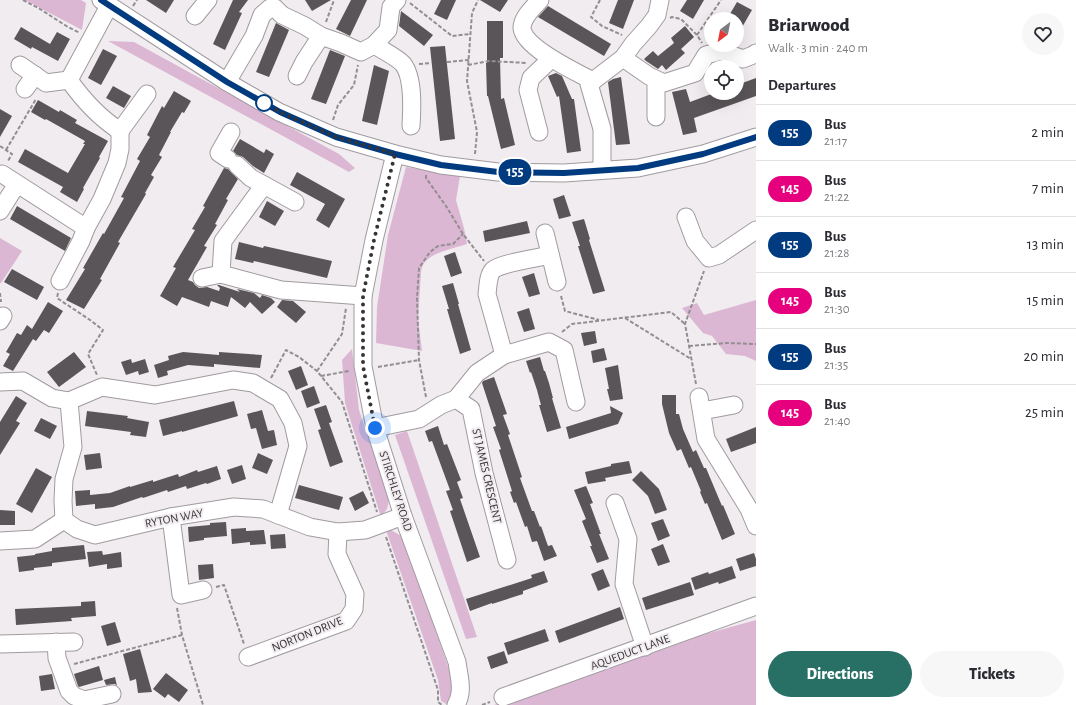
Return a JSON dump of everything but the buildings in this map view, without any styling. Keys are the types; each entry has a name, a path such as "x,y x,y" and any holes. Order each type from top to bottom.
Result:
{"street":[{"path":"195,16 208,0"},
{"path":"368,49 388,30 391,7 397,0"},
{"path":"540,0 528,14 522,28 529,42 547,63 593,81"},
{"path":"602,170 602,129 589,84 623,58 657,15 660,0"},
{"path":"69,80 92,38 105,3 227,82 280,112 336,137 395,154 441,165 498,172 564,173 638,168 703,154 756,137"},
{"path":"227,82 254,36 262,15 276,4 282,15 305,26 321,36 341,43 368,49 403,64 409,77 412,105 411,126"},
{"path":"297,76 304,62 321,36"},
{"path":"623,58 649,76 664,83 695,73 706,55 709,54 721,51 743,60 756,53"},
{"path":"539,132 528,90 531,78 547,63"},
{"path":"20,64 40,79 69,80"},
{"path":"25,89 40,79"},
{"path":"69,80 82,97 109,124 120,131"},
{"path":"656,80 656,116"},
{"path":"60,281 102,199 117,163 120,149 120,131 147,94"},
{"path":"231,132 219,153 258,181 295,202"},
{"name":"STIRCHLEY ROAD","path":"395,154 374,240 355,295 363,366 375,428 403,516 456,662 461,686 459,699 456,705"},
{"path":"2,174 86,228"},
{"path":"221,274 223,241 258,181"},
{"path":"0,211 17,184"},
{"path":"686,217 695,240 708,258 719,255 756,230"},
{"path":"545,233 557,282"},
{"path":"504,355 487,294 488,283 492,271 500,265 550,255"},
{"path":"202,278 221,274 281,290 355,295"},
{"path":"375,428 419,419 441,405 456,399 477,373 504,355 549,342 564,350 576,402"},
{"path":"0,382 23,381 52,398 68,401 102,387 156,395 233,380 252,383 280,399 293,423 298,446 278,515"},
{"name":"ST JAMES CRESCENT","path":"456,399 471,409 484,473 507,560"},
{"path":"0,541 35,539 64,520 64,479 73,447 68,401"},
{"path":"734,405 700,404 706,439 749,508 756,526"},
{"path":"615,503 628,539 624,584 645,647"},
{"name":"RYTON WAY","path":"64,520 77,529 95,535 171,517 234,507 263,509 310,527 338,532 365,530 403,516"},
{"path":"171,517 181,595 203,590"},
{"name":"NORTON DRIVE","path":"248,657 346,620 354,609 355,594 338,554 338,532"},
{"name":"AQUEDUCT LANE","path":"503,697 756,606"},
{"path":"56,642 57,658 68,691 74,696 84,700 112,694"},
{"path":"0,644 74,642"}],"path":[{"path":"23,0 68,27 92,38"},
{"path":"321,36 334,0"},
{"path":"406,0 452,36 470,34"},
{"path":"475,157 477,132 467,81 472,13 478,0"},
{"path":"600,0 591,17 602,26 622,35 633,44"},
{"path":"697,35 720,0"},
{"path":"654,19 662,22 672,17 681,19 697,35 709,54"},
{"path":"331,125 338,105 354,85 368,49"},
{"path":"446,62 469,60"},
{"path":"468,65 489,61 533,64 547,63"},
{"path":"6,150 40,79"},
{"path":"0,146 12,154 3,168 2,174"},
{"path":"427,162 426,178 446,206 462,234 492,271"},
{"path":"428,413 419,360 417,298 419,268 430,252 438,246 453,244 462,234"},
{"path":"700,404 685,324 708,258"},
{"path":"60,281 57,298 103,330 88,354 102,387"},
{"path":"557,282 566,311 601,321"},
{"path":"317,371 342,334 355,295"},
{"path":"549,342 572,324 671,312 685,324"},
{"path":"624,318 692,359"},
{"path":"689,346 727,343 756,344"},
{"path":"265,390 286,350 299,357 317,371 342,402 438,690 438,702 442,705"},
{"path":"373,368 419,360"},
{"path":"321,376 354,371"},
{"path":"203,590 224,586 248,657"},
{"path":"181,595 177,606 182,635 203,705"},
{"path":"60,668 182,635"}],"shaded area":[{"path":"25,0 81,0 86,3 82,30"},
{"path":"108,41 134,42 339,154 355,168 349,172"},
{"path":"406,167 460,176 456,200 467,244 435,255 423,265 421,272 418,319 422,351 376,343 377,307 388,235"},
{"path":"0,238 22,251 1,283 0,283"},
{"path":"756,300 756,361 745,356 726,354 712,336 703,333 682,308 697,303 704,315"},
{"path":"352,349 359,410 389,500 387,509 381,517 345,403 342,360"},
{"path":"407,431 477,637 466,639 395,435"},
{"path":"386,530 391,530 403,537 451,675 452,690 448,705 441,701 438,680"},
{"path":"756,620 756,705 494,705 644,651"}],"bus line":[{"name":"155","path":"101,0 227,82 284,114 336,137 395,154 441,165 498,172 564,173 638,168 703,154 756,137"}],"route":[{"path":"264,103 284,114 336,137 395,154 374,240 363,296 363,366 375,428"}]}
